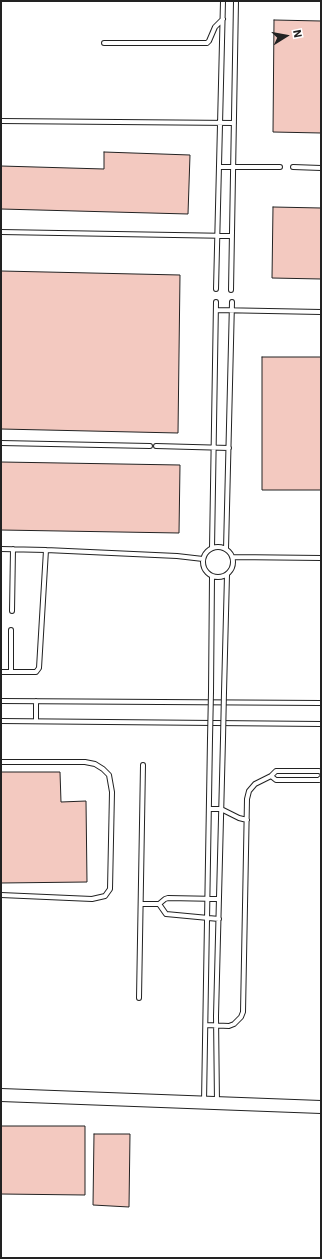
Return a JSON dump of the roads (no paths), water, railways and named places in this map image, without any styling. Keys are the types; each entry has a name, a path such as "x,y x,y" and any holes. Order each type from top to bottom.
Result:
{"street":[{"path":"1,1095 321,1107"}],"lane":[{"path":"216,289 223,1"},
{"path":"232,290 236,1"},
{"path":"104,43 207,43 215,27 223,18"},
{"path":"1,121 234,123"},
{"path":"219,167 280,167"},
{"path":"293,167 321,168"},
{"path":"1,232 232,236"},
{"path":"212,548 216,302"},
{"path":"226,549 232,302"},
{"path":"216,310 321,312"},
{"path":"1,443 150,446"},
{"path":"156,446 229,448"},
{"path":"217,547 226,549 233,557 233,567 226,575 222,577 212,576 205,569 203,559 208,550 212,548 217,547"},
{"path":"1,549 177,556 203,559"},
{"path":"12,611 13,549"},
{"path":"1,672 36,672 39,668 46,550"},
{"path":"233,557 321,558"},
{"path":"217,1103 216,1026 226,575"},
{"path":"204,1103 210,809 212,576"},
{"path":"11,672 12,630"},
{"path":"1,701 321,702"},
{"path":"36,701 36,721"},
{"path":"1,721 321,724"},
{"path":"1,762 85,762 95,764 104,769 109,775 112,792 110,889 105,896 92,899 1,895"},
{"path":"139,998 143,765"},
{"path":"206,1025 229,1026 234,1024 241,1017 243,1012 246,820 249,791 255,784 271,776 276,771 321,772"},
{"path":"271,776 276,780 319,780 321,778"},
{"path":"210,809 222,809 246,820"},
{"path":"140,904 158,904 164,899 168,898 219,900"},
{"path":"158,904 166,914 219,919"}]}
